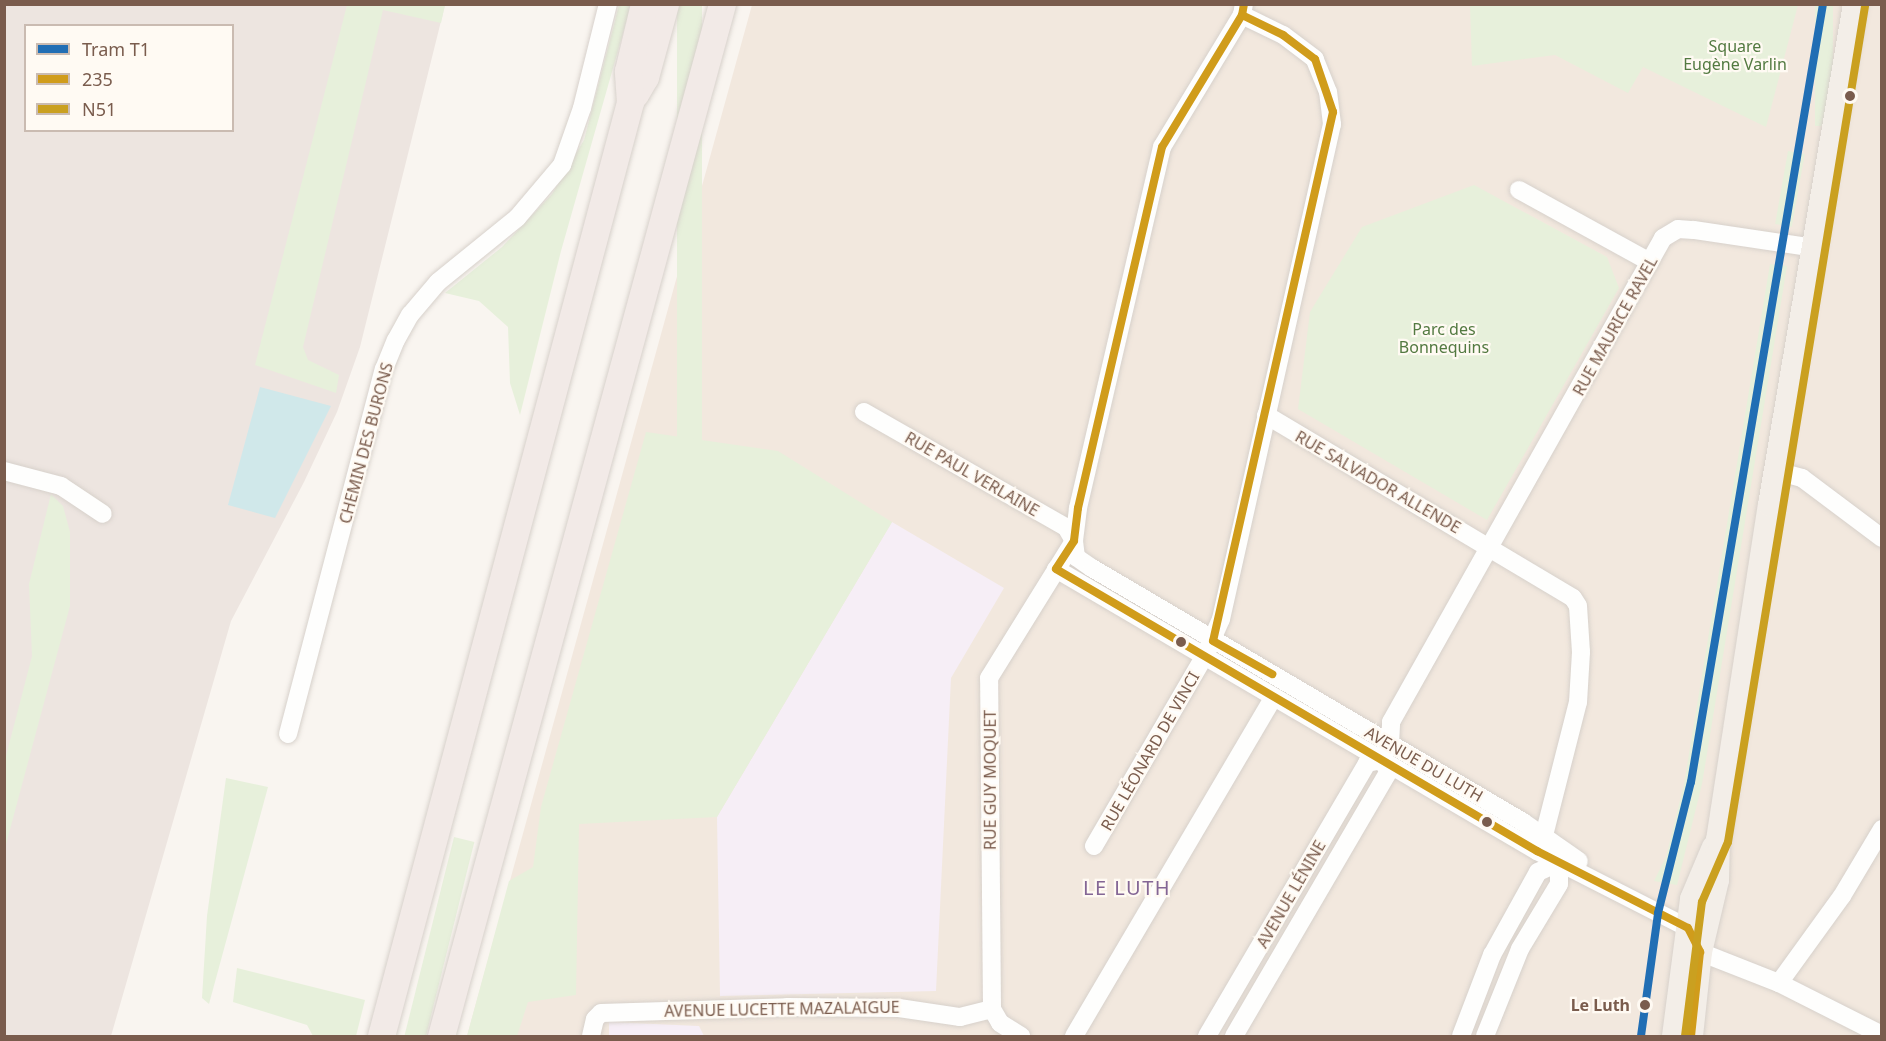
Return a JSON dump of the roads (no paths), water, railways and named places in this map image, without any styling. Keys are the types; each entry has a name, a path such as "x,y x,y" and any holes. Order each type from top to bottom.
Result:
{"highway":[{"path":"630,102 628,71 644,4"},
{"path":"381,1036 630,102 645,77 665,4"},
{"path":"441,1036 722,4"}],"main road":[{"path":"1691,1036 1700,952 1717,880 1718,840 1776,471 1855,4"},
{"path":"1674,1036 1692,899 1718,840"}],"street":[{"name":"CHEMIN DES BURONS","path":"288,734 384,369 396,340 410,315 438,282 517,218 562,165 582,108 608,4"},
{"name":"RUE LÉONARD DE VINCI","path":"1094,846 1209,648 1266,415 1333,112 1315,59 1243,10"},
{"path":"1209,648 1056,569 1074,541 1077,508 1162,147 1243,10"},
{"path":"1519,190 1650,262"},
{"name":"RUE MAURICE RAVEL","path":"1390,744 1391,722 1663,238 1678,229 1814,248"},
{"name":"RUE PAUL VERLAINE","path":"864,412 1066,527 1074,541 1076,557 1209,648"},
{"name":"RUE SALVADOR ALLENDE","path":"1266,415 1573,597 1578,606 1580,640 1578,702 1544,835"},
{"path":"4,471 61,486 103,514"},
{"path":"1776,471 1803,478 1881,538"},
{"name":"RUE GUY MOQUET","path":"992,1009 989,678 1056,569"},
{"name":"AVENUE DU LUTH","path":"1209,648 1273,698 1380,760 1616,884 1629,897 1688,928"},
{"name":"AVENUE DU LUTH","path":"1209,648 1390,744 1544,835 1562,857"},
{"path":"1074,1036 1273,698"},
{"name":"AVENUE LÉNINE","path":"1207,1036 1366,763 1380,760 1390,744"},
{"name":"AVENUE LÉNINE","path":"1234,1036 1389,771 1380,760"},
{"path":"1779,983 1842,896 1881,829"},
{"path":"1461,1036 1492,955 1538,872 1562,857"},
{"path":"1485,1036 1520,949 1559,884 1562,857"},
{"path":"1688,928 1700,952 1779,983 1881,1035"},
{"name":"AVENUE LUCETTE MAZALAIGUE","path":"591,1036 596,1019 602,1013 867,1007 960,1017 992,1009"},
{"path":"992,1009 1000,1023 1021,1036"}],"water":[{"path":"260,387 331,406 275,518 228,505"}],"tram line":[{"name":"T1","path":"1641,1036 1658,913 1691,782 1823,4"}],"place":[{"name":"Le Luth","path":"1645,1005"}],"district":[{"name":"LE LUTH","path":"1127,887"}],"park label":[{"name":"Square Eugène Varlin","path":"1735,55"},
{"name":"Parc des Bonnequins","path":"1444,338"}]}
